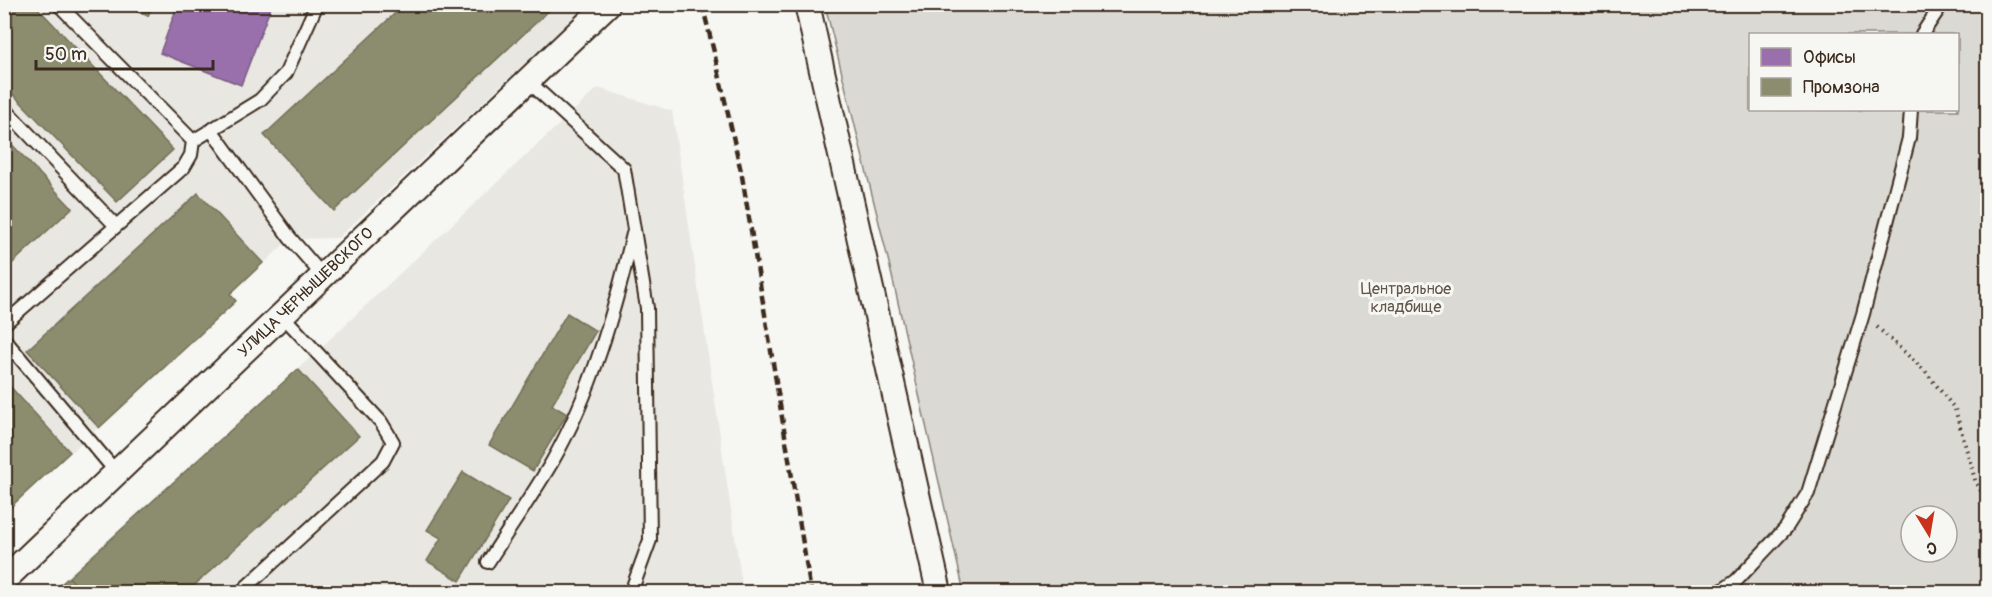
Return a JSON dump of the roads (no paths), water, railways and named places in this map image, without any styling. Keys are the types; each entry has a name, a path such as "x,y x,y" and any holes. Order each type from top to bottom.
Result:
{"street":[{"name":"УЛИЦА ЧЕРНЫШЕВСКОГО","path":"4,580 608,4"},
{"path":"807,4 939,592"}],"lane":[{"path":"58,4 194,141"},
{"path":"4,324 184,167 191,155 194,141 260,100 286,73 317,4"},
{"path":"1923,33 1942,4"},
{"path":"528,81 624,169 647,308 650,540 631,592"},
{"path":"4,108 116,226"},
{"path":"1720,592 1736,581 1786,528 1808,493 1863,314 1909,138 1911,111"},
{"path":"212,131 290,238 323,276"},
{"path":"488,562 552,461 584,396 617,300 634,227"},
{"path":"241,592 383,462 393,442 381,422 282,315"},
{"path":"5,342 117,473"}],"railway":[{"path":"702,4 742,176 811,592"}],"park label":[{"name":"Центральное кладбище","path":"1406,298"}]}
